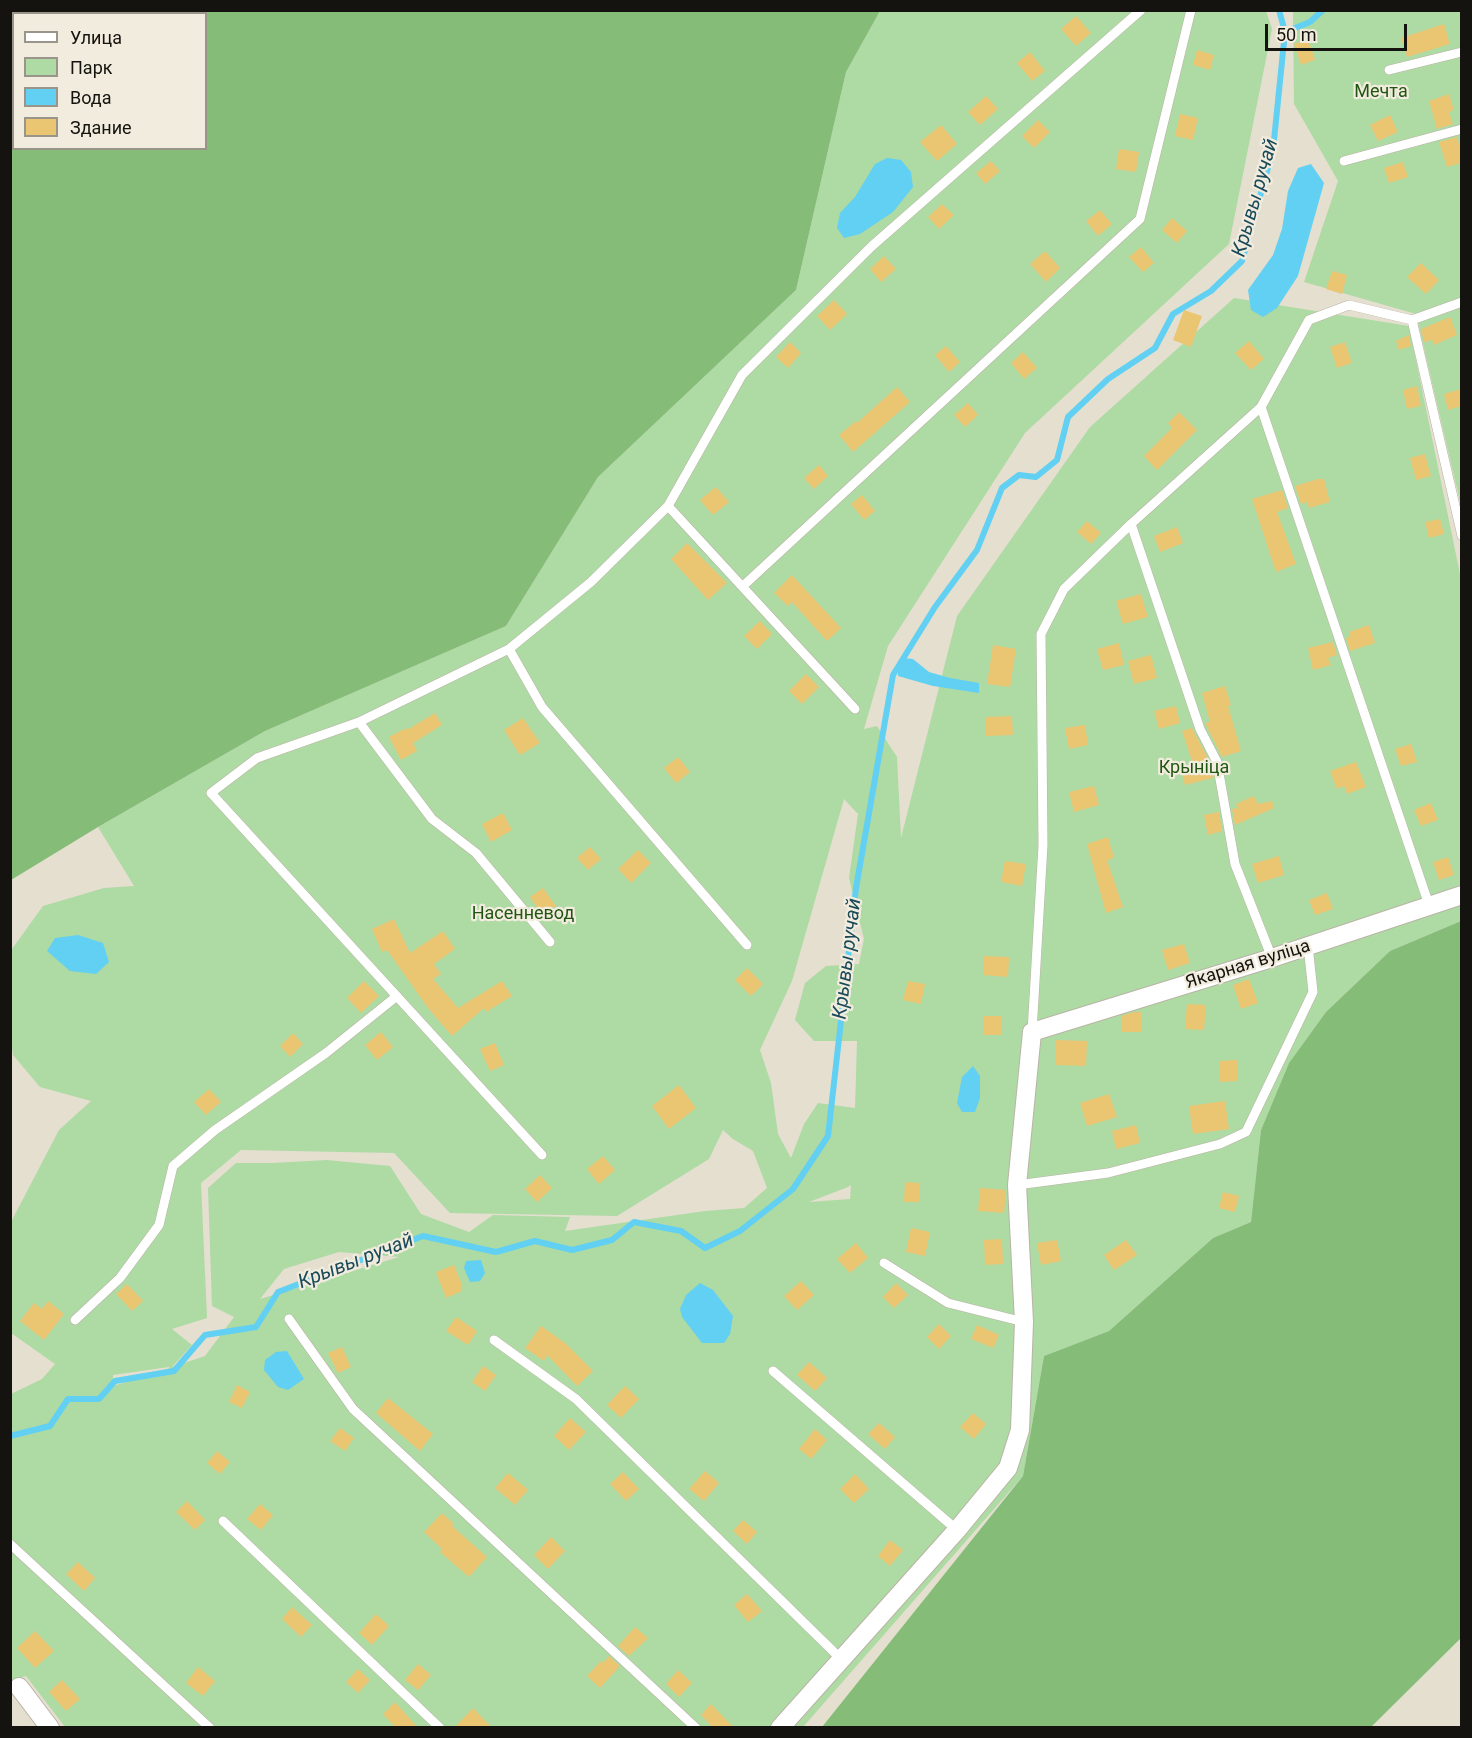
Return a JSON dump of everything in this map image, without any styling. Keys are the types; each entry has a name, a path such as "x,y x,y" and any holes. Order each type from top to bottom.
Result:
{"street":[{"name":"Якарная вуліца","path":"1032,1032 1272,958 1461,895"},
{"path":"780,1728 957,1530 1008,1468 1020,1430 1024,1323 1017,1185 1032,1032"},
{"path":"20,1687 50,1728"}],"lane":[{"path":"542,1155 211,793 257,758 359,722 509,649 591,582 668,506 742,375 872,246 1141,10"},
{"path":"743,586 1140,219 1191,10"},
{"path":"1389,70 1461,52"},
{"path":"1344,161 1461,129"},
{"path":"1032,1032 1043,845 1041,634 1064,589 1131,524 1261,408 1309,320 1349,305 1412,320 1461,302"},
{"path":"1412,320 1461,536"},
{"path":"1261,408 1429,905"},
{"path":"1451,496 1461,493"},
{"path":"668,506 855,709"},
{"path":"1131,524 1200,729 1217,762 1235,864 1272,958"},
{"path":"509,649 542,707 747,945"},
{"path":"359,722 432,819 476,852 550,942"},
{"path":"1017,1185 1108,1173 1220,1144 1246,1132 1313,992 1308,946"},
{"path":"75,1320 120,1278 159,1225 173,1166 215,1130 326,1053 397,996"},
{"path":"884,1263 948,1303 1024,1323"},
{"path":"289,1318 353,1409 696,1728"},
{"path":"494,1340 576,1399 842,1660"},
{"path":"773,1371 957,1530"},
{"path":"224,1521 440,1728"},
{"path":"10,1544 210,1728"}],"green space":[{"path":"11,10 880,11 846,72 796,290 598,477 506,626 265,731 11,880"},
{"path":"880,11 1266,11 1272,29 1229,244 1025,433 888,646 864,729 877,726 897,757 901,838 957,616 1090,427 1234,298 1409,326 1461,579 1461,921 1390,951 1326,1012 1289,1063 1261,1130 1251,1222 1213,1238 1109,1331 1044,1356 1023,1476 803,1727 65,1727 26,1676 11,1680 11,1394 42,1379 55,1364 11,1333 11,1222 59,1130 91,1101 40,1087 13,1055 10,1031 12,949 43,906 104,888 134,886 98,827 265,731 506,626 598,477 796,290 846,72","holes":["844,799 858,814 849,878 864,939 859,964 826,966 805,983 795,1020 814,1041 857,1041 855,1108 818,1103 804,1124 791,1158 778,1134 771,1083 760,1050 792,981","723,1130 753,1151 767,1188 744,1208 705,1211 565,1231 570,1217 493,1215 469,1232 421,1214 390,1166 327,1160 236,1163 208,1188 212,1306 234,1317 205,1356 172,1367 192,1345 172,1329 207,1318 201,1183 241,1150 394,1153 450,1213 617,1216 709,1159","851,1185 850,1199 809,1202","339,1252 399,1257 260,1299 284,1269","170,1368 113,1386 113,1375"]},
{"name":"Мечта","path":"1293,11 1461,11 1461,506 1416,314 1304,282 1338,181 1294,104"},
{"path":"1461,921 1461,1638 1371,1727 822,1727 1023,1476 1044,1356 1109,1331 1213,1238 1251,1222 1261,1130 1289,1063 1326,1012 1390,951"}],"water":[{"path":"887,158 901,160 911,172 913,187 893,212 860,234 844,238 837,228 840,213 855,197 875,164"},
{"path":"1311,164 1324,183 1298,276 1277,308 1263,317 1251,310 1248,290 1273,255 1282,229 1288,191 1298,168"},
{"path":"903,658 913,659 929,672 979,683 979,693 933,686 898,676 898,666"},
{"path":"78,935 103,943 109,962 96,974 70,971 47,951 55,938"},
{"path":"973,1066 980,1076 980,1098 975,1112 962,1112 957,1103 962,1077"},
{"path":"481,1260 485,1273 480,1281 470,1282 464,1268 466,1261"},
{"path":"700,1283 713,1290 733,1316 730,1334 724,1343 702,1343 682,1317 680,1309 686,1295"},
{"path":"287,1351 304,1379 288,1390 278,1387 264,1370 265,1360 276,1352"}],"building":[{"path":"1076,16 1091,33 1076,46 1061,29"},
{"path":"1444,24 1450,44 1407,57 1401,38"},
{"path":"1308,39 1315,60 1301,65 1294,44"},
{"path":"1197,50 1214,55 1210,70 1193,65"},
{"path":"1030,52 1045,71 1032,81 1017,63"},
{"path":"1449,94 1454,110 1449,112 1453,124 1437,129 1429,101"},
{"path":"986,96 998,109 980,125 968,112"},
{"path":"1180,114 1198,118 1193,140 1175,136"},
{"path":"1390,115 1398,132 1378,141 1370,125"},
{"path":"1038,120 1050,132 1034,148 1022,136"},
{"path":"941,125 957,144 937,161 920,142"},
{"path":"1457,137 1461,163 1447,167 1439,142"},
{"path":"1119,149 1139,152 1136,172 1116,169"},
{"path":"991,161 1000,171 985,184 976,173"},
{"path":"1403,162 1408,177 1389,183 1384,168"},
{"path":"942,204 954,215 939,229 928,217"},
{"path":"1100,210 1112,224 1098,236 1086,221"},
{"path":"1172,218 1187,231 1177,243 1162,230"},
{"path":"1141,247 1154,263 1143,272 1129,257"},
{"path":"1045,251 1060,268 1046,282 1030,264"},
{"path":"884,256 896,269 881,282 870,269"},
{"path":"1421,263 1439,280 1426,294 1407,277"},
{"path":"1332,271 1347,275 1342,294 1326,289"},
{"path":"834,300 847,314 830,330 817,316"},
{"path":"1184,310 1202,316 1191,347 1173,340"},
{"path":"1450,317 1457,335 1434,345 1432,340 1424,342 1421,329"},
{"path":"1409,335 1411,346 1399,350 1396,341"},
{"path":"1249,341 1264,359 1251,370 1235,353"},
{"path":"790,342 801,353 788,368 776,357"},
{"path":"1345,342 1352,363 1337,368 1330,347"},
{"path":"946,346 960,362 949,372 935,355"},
{"path":"1023,352 1037,368 1024,379 1011,363"},
{"path":"1417,386 1421,406 1407,409 1403,390"},
{"path":"897,387 910,402 853,452 839,435 856,421 857,423"},
{"path":"1461,389 1461,406 1448,410 1444,394"},
{"path":"968,403 978,415 965,427 954,415"},
{"path":"1179,412 1197,430 1157,470 1144,456 1172,428 1168,423"},
{"path":"1425,454 1431,476 1416,480 1410,458"},
{"path":"819,465 828,476 814,489 804,478"},
{"path":"1324,479 1330,502 1309,508 1307,502 1301,504 1295,486"},
{"path":"716,487 729,502 713,515 700,500"},
{"path":"1282,490 1288,508 1277,512 1296,564 1276,572 1252,499"},
{"path":"862,495 875,511 864,520 851,504"},
{"path":"1440,519 1444,534 1429,538 1425,522"},
{"path":"1087,521 1101,533 1091,544 1077,532"},
{"path":"1177,527 1183,543 1160,552 1154,536"},
{"path":"687,543 727,583 708,600 671,559"},
{"path":"792,575 841,628 827,641 792,602 788,606 774,593"},
{"path":"1141,594 1148,617 1123,624 1116,601"},
{"path":"760,621 772,634 757,649 744,636"},
{"path":"1369,625 1375,643 1350,651 1346,638 1350,637 1349,632"},
{"path":"1333,642 1337,655 1328,658 1331,665 1313,670 1308,648"},
{"path":"1119,643 1124,665 1103,670 1097,649"},
{"path":"993,645 1016,649 1010,687 987,684"},
{"path":"1151,655 1157,678 1134,684 1128,661"},
{"path":"806,674 819,687 802,704 789,691"},
{"path":"1225,686 1231,705 1228,706 1241,751 1222,757 1205,723 1210,722 1202,693"},
{"path":"1176,706 1180,723 1159,729 1154,711"},
{"path":"435,713 442,725 413,743 417,751 401,760 389,737 406,728 407,730"},
{"path":"1012,716 1013,735 986,736 985,717"},
{"path":"523,718 540,743 520,755 504,730"},
{"path":"1085,725 1088,745 1069,749 1065,728"},
{"path":"1192,728 1211,764 1213,778 1185,785 1181,770 1194,767 1182,731"},
{"path":"1411,744 1417,762 1401,766 1395,749"},
{"path":"678,757 690,772 676,783 664,768"},
{"path":"1356,762 1366,787 1347,794 1344,786 1337,789 1330,771"},
{"path":"1094,786 1099,805 1074,812 1069,792"},
{"path":"1254,796 1258,804 1272,801 1274,808 1235,825 1232,809 1238,808 1236,804"},
{"path":"1431,803 1438,820 1421,826 1414,810"},
{"path":"1219,812 1222,831 1208,835 1204,815"},
{"path":"503,813 512,830 491,842 482,824"},
{"path":"1108,837 1114,858 1107,860 1123,907 1106,913 1087,844"},
{"path":"590,847 601,859 588,870 577,858"},
{"path":"638,850 651,863 631,883 618,869"},
{"path":"1279,856 1284,875 1258,883 1252,864"},
{"path":"1448,857 1454,875 1439,880 1433,862"},
{"path":"1005,861 1026,864 1022,886 1001,882"},
{"path":"543,888 556,906 542,915 530,897"},
{"path":"1327,893 1333,909 1315,915 1309,900"},
{"path":"394,919 410,953 443,931 455,949 434,964 441,974 433,979 458,1008 502,981 512,996 486,1012 484,1008 452,1036 428,1008 387,950 382,952 372,929"},
{"path":"1184,944 1190,963 1168,970 1162,950"},
{"path":"984,956 1009,957 1008,977 983,975"},
{"path":"747,968 763,984 751,996 735,980"},
{"path":"1249,979 1258,1003 1241,1009 1233,985"},
{"path":"364,981 379,996 361,1013 347,998"},
{"path":"908,981 925,984 921,1004 903,1000"},
{"path":"1187,1004 1206,1005 1204,1030 1185,1029"},
{"path":"1142,1012 1142,1032 1121,1032 1121,1016"},
{"path":"983,1016 1001,1016 1001,1035 983,1035"},
{"path":"381,1032 393,1047 377,1060 365,1045"},
{"path":"293,1033 303,1044 290,1057 280,1046"},
{"path":"1056,1040 1087,1041 1086,1066 1055,1065"},
{"path":"495,1043 504,1065 490,1071 480,1049"},
{"path":"1237,1060 1237,1081 1219,1082 1219,1061"},
{"path":"679,1085 696,1108 669,1129 652,1106"},
{"path":"209,1089 221,1102 206,1115 194,1102"},
{"path":"1109,1094 1117,1117 1087,1126 1080,1103"},
{"path":"1225,1101 1229,1129 1193,1134 1189,1106"},
{"path":"1136,1125 1140,1143 1116,1149 1112,1131"},
{"path":"603,1156 615,1170 599,1184 587,1169"},
{"path":"540,1175 552,1188 537,1202 525,1189"},
{"path":"905,1182 920,1183 919,1202 904,1202"},
{"path":"980,1188 1006,1190 1004,1213 978,1211"},
{"path":"1223,1192 1239,1196 1235,1212 1219,1208"},
{"path":"911,1228 930,1232 925,1256 906,1252"},
{"path":"1002,1239 1003,1264 985,1265 984,1240"},
{"path":"1057,1240 1061,1261 1041,1265 1037,1243"},
{"path":"1126,1240 1137,1255 1114,1270 1104,1255"},
{"path":"856,1243 868,1258 850,1273 837,1259"},
{"path":"454,1265 462,1291 446,1298 436,1272"},
{"path":"801,1281 814,1295 797,1310 784,1296"},
{"path":"896,1283 908,1295 894,1308 883,1297"},
{"path":"127,1284 143,1301 132,1311 116,1294"},
{"path":"48,1301 64,1314 44,1340 20,1321 34,1303 42,1309"},
{"path":"456,1317 477,1331 468,1345 446,1331"},
{"path":"939,1324 951,1336 939,1349 927,1337"},
{"path":"977,1325 999,1335 993,1348 971,1339"},
{"path":"541,1326 565,1343 593,1371 577,1386 547,1355 544,1361 525,1348"},
{"path":"342,1347 351,1367 338,1373 328,1353"},
{"path":"809,1362 827,1378 815,1391 797,1375"},
{"path":"483,1366 496,1375 485,1391 472,1382"},
{"path":"237,1385 250,1392 242,1408 229,1402"},
{"path":"625,1386 639,1399 621,1418 607,1405"},
{"path":"388,1398 433,1434 420,1451 376,1413"},
{"path":"973,1413 986,1424 974,1439 960,1427"},
{"path":"570,1418 586,1432 569,1450 554,1436"},
{"path":"879,1423 895,1437 885,1449 868,1434"},
{"path":"340,1428 354,1438 345,1451 330,1441"},
{"path":"815,1429 827,1440 811,1459 799,1449"},
{"path":"217,1451 230,1462 220,1474 207,1463"},
{"path":"705,1471 719,1483 704,1501 689,1489"},
{"path":"623,1472 639,1489 626,1501 610,1484"},
{"path":"508,1473 528,1490 515,1505 495,1488"},
{"path":"855,1474 869,1489 854,1503 840,1489"},
{"path":"187,1501 205,1520 195,1530 176,1512"},
{"path":"260,1504 273,1515 261,1530 247,1519"},
{"path":"442,1513 454,1524 452,1526 487,1557 469,1577 440,1552 442,1549 424,1532"},
{"path":"743,1520 757,1532 747,1544 733,1531"},
{"path":"551,1537 565,1551 548,1569 534,1555"},
{"path":"890,1540 903,1550 890,1566 878,1556"},
{"path":"78,1562 95,1578 84,1591 66,1574"},
{"path":"747,1594 762,1611 748,1622 734,1605"},
{"path":"292,1607 312,1625 301,1637 282,1619"},
{"path":"376,1614 389,1626 372,1645 359,1633"},
{"path":"635,1627 648,1638 629,1656 618,1646"},
{"path":"35,1631 54,1651 35,1668 17,1648"},
{"path":"609,1656 620,1666 600,1688 587,1676"},
{"path":"418,1664 431,1675 418,1690 405,1680"},
{"path":"198,1667 215,1681 203,1696 186,1683"},
{"path":"358,1669 370,1680 358,1693 346,1682"},
{"path":"678,1670 692,1683 679,1697 666,1684"},
{"path":"62,1680 80,1699 66,1711 49,1692"},
{"path":"395,1702 418,1728 396,1728 383,1714"},
{"path":"711,1704 734,1728 713,1728 701,1715"},
{"path":"473,1708 492,1728 454,1728"}],"waterway":[{"path":"1279,10 1285,32"},
{"name":"Крывы ручай","path":"10,1436 50,1426 68,1399 99,1399 115,1381 174,1371 205,1335 256,1327 278,1292 423,1236 496,1252 535,1241 572,1250 612,1240 634,1222 681,1231 705,1248 740,1231 793,1189 828,1136 856,888 893,675 935,607 977,550 1002,488 1019,475 1036,477 1057,460 1068,417 1108,379 1155,348 1173,314 1211,291 1242,261 1273,150 1285,32 1310,22 1323,10"}],"park label":[{"name":"Крыніца","path":"1194,768"},
{"name":"Насенневод","path":"523,914"}]}
